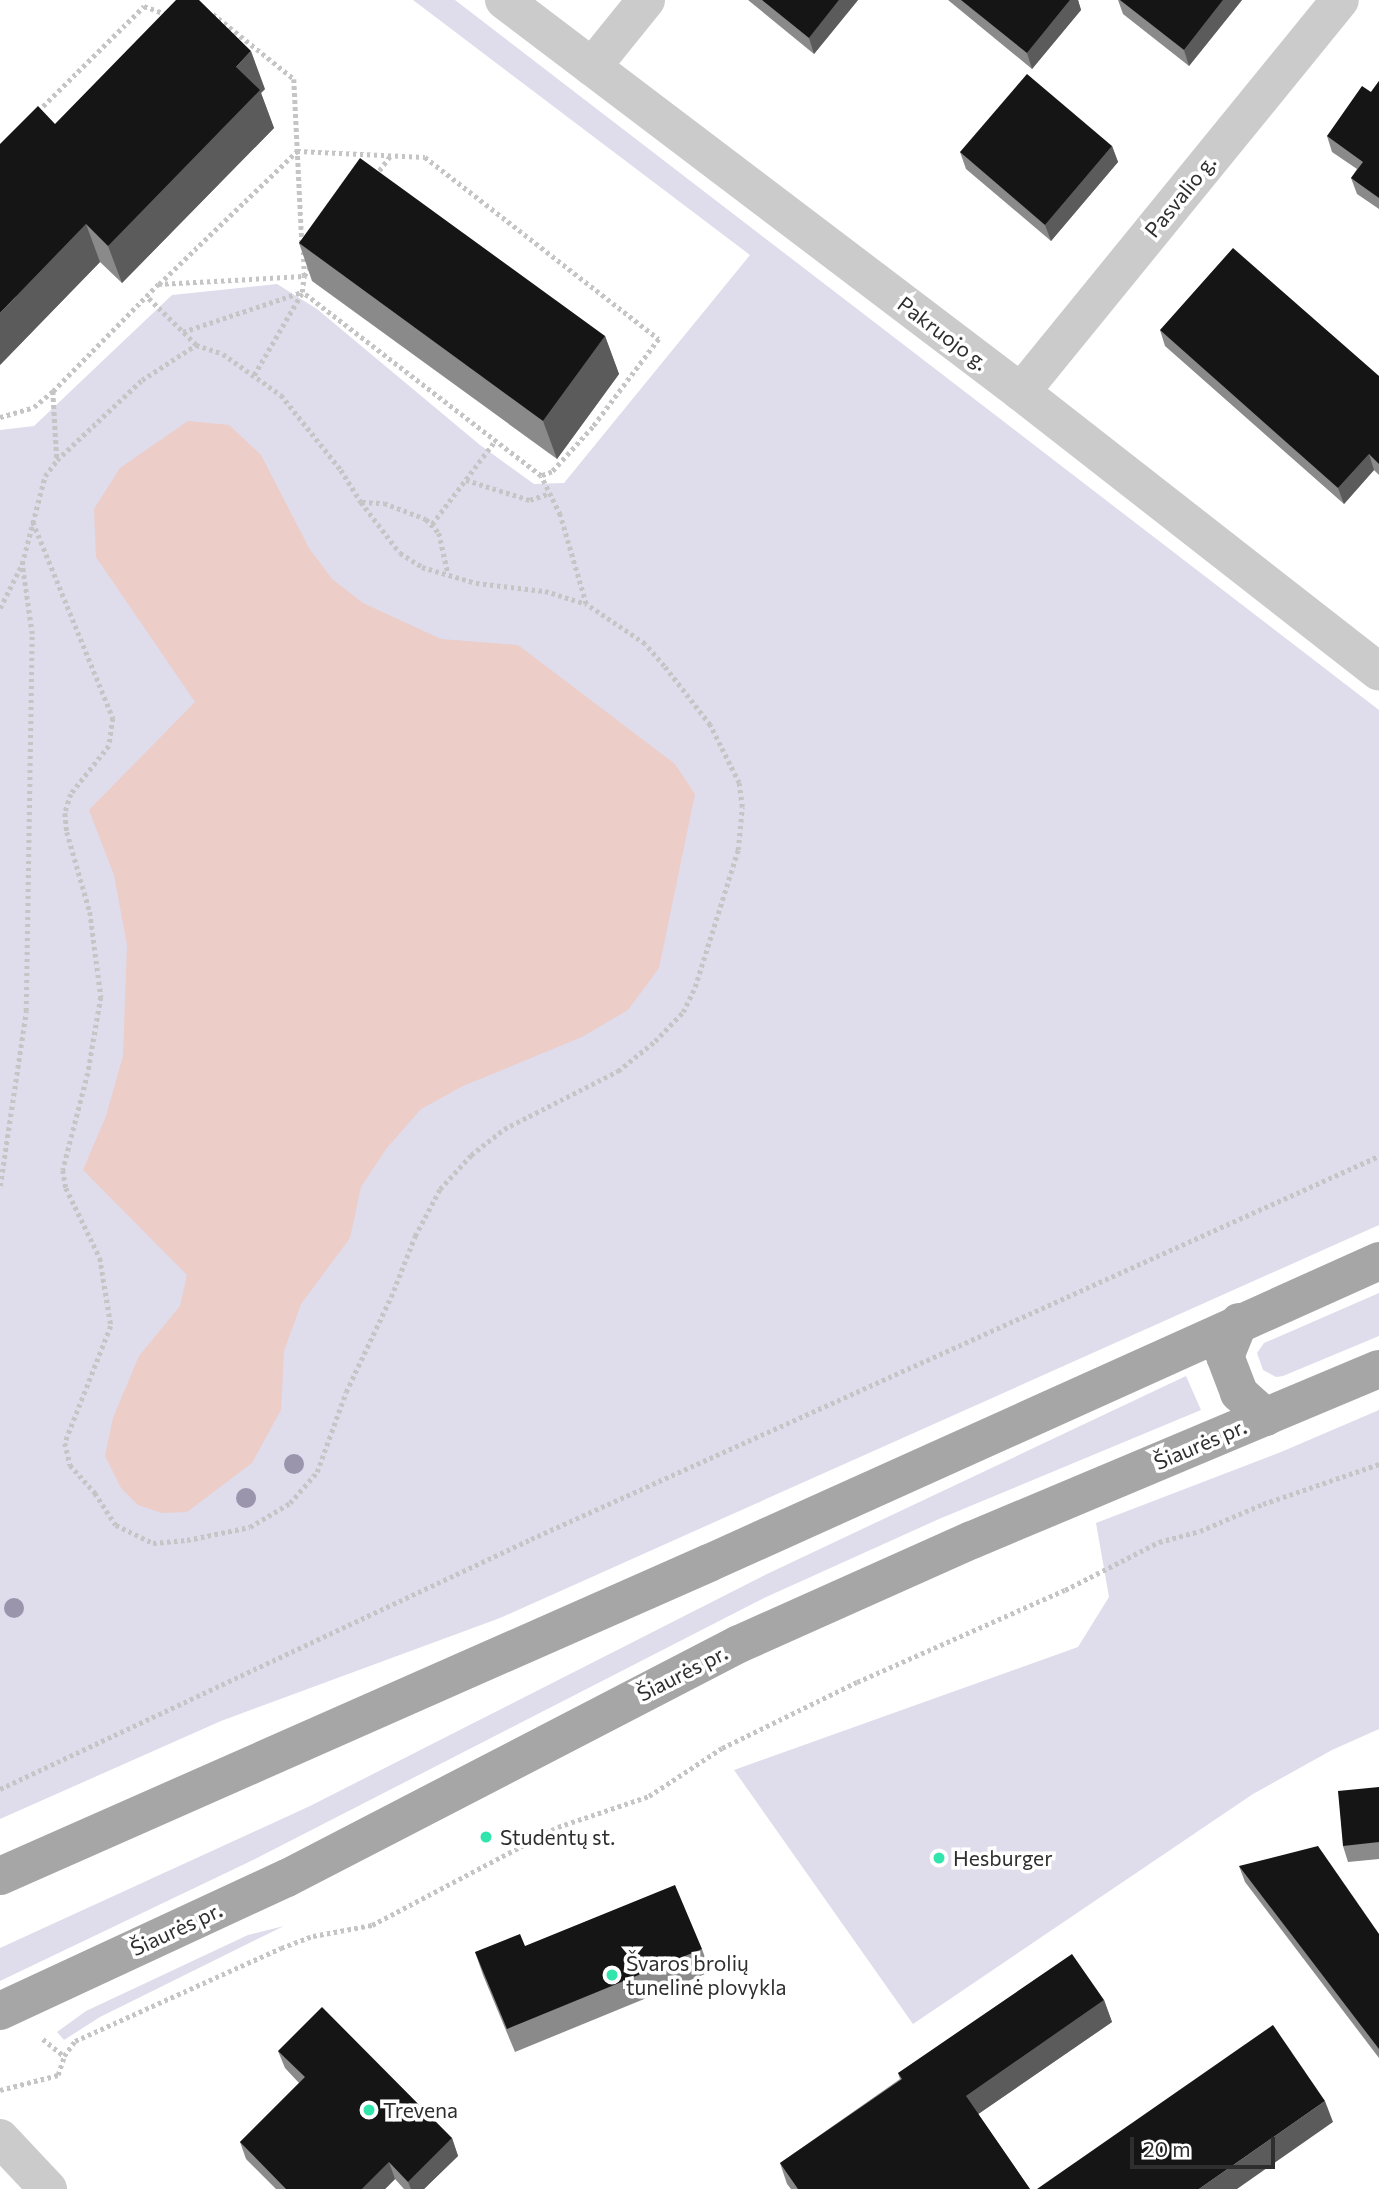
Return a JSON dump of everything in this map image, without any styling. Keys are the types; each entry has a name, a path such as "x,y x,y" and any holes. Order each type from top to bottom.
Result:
{"main road":[{"path":"0,1876 709,1563 1379,1261"},
{"path":"1239,1322 1224,1356 1239,1393 1266,1417"},
{"name":"Šiaurės pr.","path":"0,2011 287,1878 739,1644 972,1540 1379,1369"}],"street":[{"name":"Pakruojo g.","path":"504,0 1021,392 1379,672"},
{"path":"592,67 646,0"},
{"name":"Pasvalio g.","path":"1021,392 1340,0"},
{"path":"0,2138 48,2189"}],"path":[{"path":"29,120 144,6 171,15"},
{"path":"204,7 294,79 304,276 302,292 254,375"},
{"path":"0,417 34,407 53,391 146,296 297,151 425,157 659,339 593,426 552,472 541,476"},
{"path":"374,178 390,156"},
{"path":"304,276 312,265"},
{"path":"158,285 304,276"},
{"path":"183,331 302,292"},
{"path":"302,292 541,476 567,537 586,604"},
{"path":"33,522 113,718 109,746 71,794 65,813 67,832 90,912 101,997 88,1073 64,1170 66,1188 100,1258 108,1292 110,1326 65,1443 70,1465 95,1493 116,1525 153,1543 187,1540 250,1527 290,1503 317,1472 346,1392 391,1297 415,1236 440,1189 471,1155 504,1129 618,1071 655,1041 683,1012 695,987 738,850 742,807 740,783 710,725 645,644 586,604 545,591 476,583 422,567 400,554 341,470 281,395 223,354 196,345 146,296"},
{"path":"0,608 22,564 45,475 57,460 142,380 196,345"},
{"path":"53,391 57,460"},
{"path":"432,524 495,441"},
{"path":"466,480 530,500 550,493"},
{"path":"361,502 384,503 405,509 432,524 439,533 448,573"},
{"path":"0,1186 26,1011 32,634 22,564"},
{"path":"0,1789 531,1539 1379,1156"},
{"path":"0,2090 58,2075 64,2056 75,2041 281,1948 313,1936 372,1925 558,1826 649,1796 722,1748 857,1682 1065,1590 1159,1542 1200,1531 1379,1464"}],"shaded area":[{"path":"413,0 455,0 1379,710 1379,1225 500,1618 221,1721 0,1819 0,430 34,426 172,295 277,284 317,309 480,445 534,484 564,483 750,255"},
{"path":"188,421 229,425 261,455 309,548 332,579 363,603 441,639 518,645 675,764 695,794 659,968 628,1010 582,1037 463,1086 421,1109 386,1149 361,1187 350,1238 301,1304 284,1351 281,1410 252,1463 187,1512 162,1513 138,1505 121,1488 105,1456 113,1418 139,1356 180,1306 187,1275 83,1170 106,1116 123,1056 127,945 114,875 89,810 195,702 96,557 94,509 120,468"},
{"path":"1379,1293 1379,1336 1283,1376 1276,1377 1263,1370 1257,1353 1264,1343"},
{"path":"1186,1376 1201,1410 939,1519 764,1598 253,1860 0,1981 0,1948 310,1806 767,1574"},
{"path":"1379,1410 1379,1729 1332,1750 1253,1794 913,2024 734,1770 1078,1647 1109,1597 1096,1523 1281,1452"},
{"path":"284,1926 100,2017 64,2040 57,2032 86,2011 248,1935"}],"building":[{"path":"176,0 199,0 251,51 236,67 260,90 108,246 86,224 0,313 0,144 38,106 55,124"},
{"path":"762,0 839,0 809,38"},
{"path":"961,0 1070,0 1027,53"},
{"path":"1120,0 1223,0 1184,50"},
{"path":"1027,74 1112,146 1045,225 960,152"},
{"path":"1379,81 1379,198 1351,178 1363,162 1327,136 1362,86 1371,92"},
{"path":"360,158 605,336 543,421 299,243"},
{"path":"1233,248 1379,376 1379,464 1369,454 1338,488 1160,330"},
{"path":"1379,1787 1379,1842 1343,1846 1338,1791"},
{"path":"1318,1846 1379,1934 1379,2049 1239,1866"},
{"path":"675,1885 702,1949 507,2029 475,1952 520,1934 525,1946"},
{"path":"1072,1954 1104,2000 966,2096 1030,2189 798,2189 780,2163 902,2079 898,2073"},
{"path":"322,2007 452,2138 408,2182 389,2162 362,2189 286,2189 240,2142 305,2077 278,2051"},
{"path":"1273,2025 1325,2101 1199,2189 1037,2189"}],"place":[{"name":"Studentų st.","path":"486,1837"},
{"name":"Hesburger","path":"939,1858"},
{"name":"Švaros brolių tunelinė plovykla","path":"612,1975"},
{"name":"Trevena","path":"369,2110"}]}
